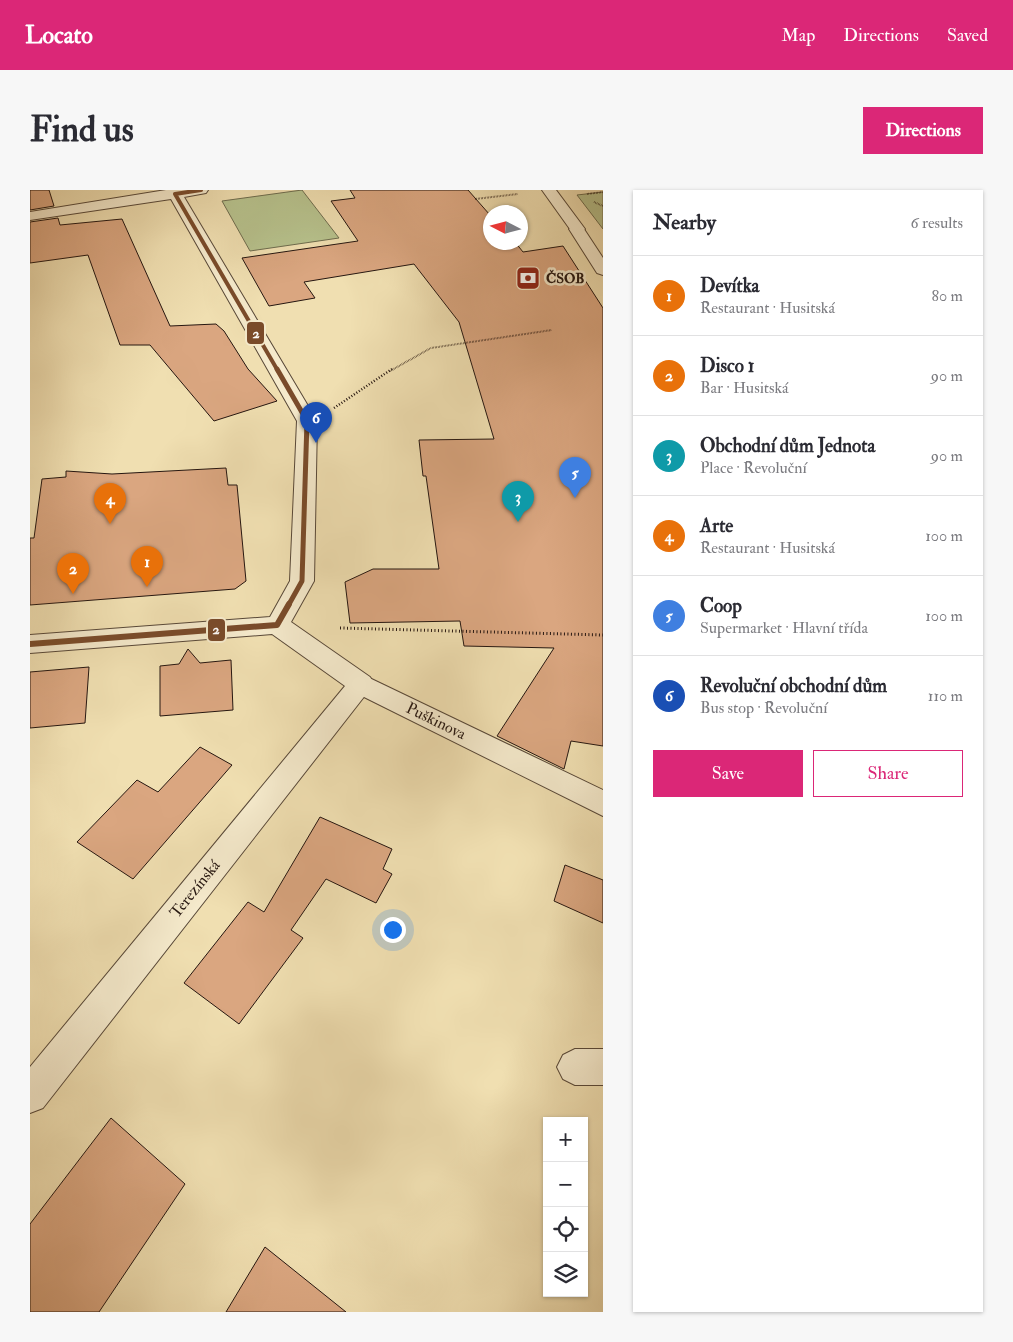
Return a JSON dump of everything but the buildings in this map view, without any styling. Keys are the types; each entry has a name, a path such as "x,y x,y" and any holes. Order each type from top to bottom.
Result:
{"street":[{"path":"30,216 174,192 201,190"},
{"path":"549,190 603,270"},
{"path":"30,644 277,625 302,581 307,421 174,192"},
{"name":"Puškinova","path":"277,625 361,684 603,804"},
{"name":"Terezínská","path":"30,1095 361,684"}],"path":[{"path":"586,194 603,192"},
{"path":"475,199 518,194"},
{"path":"327,412 404,361 431,348 552,330"},
{"path":"277,625 603,635"}],"green space":[{"path":"302,190 339,238 250,251 222,201"},
{"path":"603,192 603,229 577,195"}],"transit line":[{"name":"2","path":"30,644 277,625 302,581 307,421 175,194 201,190"}],"place":[{"name":"ČSOB","path":"528,278"},
{"name":"Revoluční obchodní dům","path":"316,443"},
{"name":"Coop","path":"575,498"},
{"name":"Obchodní dům Jednota","path":"518,522"},
{"name":"Arte","path":"110,524"},
{"name":"Devítka","path":"147,587"},
{"name":"Disco 1","path":"73,594"}]}
